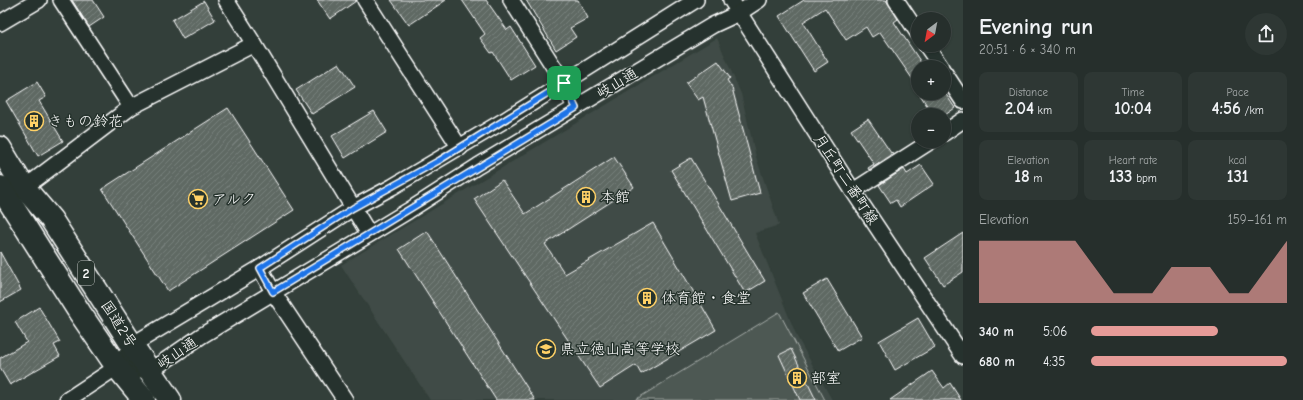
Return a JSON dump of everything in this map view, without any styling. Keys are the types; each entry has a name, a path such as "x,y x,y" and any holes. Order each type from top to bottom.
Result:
{"highway":[{"name":"国道2号","path":"0,148 23,186 51,220 132,345 170,400"},
{"name":"国道2号","path":"0,187 80,314 117,367 144,400"}],"street":[{"path":"0,22 39,0"},
{"path":"61,0 131,107"},
{"path":"226,0 369,234"},
{"path":"365,0 460,148"},
{"path":"511,0 564,83 576,108"},
{"name":"岐山通","path":"696,0 460,148 353,208 260,268 132,345 117,367 150,370 201,336 478,166 713,25 739,13 759,0"},
{"name":"月丘町二番町線","path":"731,0 853,191 963,356"},
{"path":"896,0 911,22"},
{"path":"23,186 36,179 131,107 254,44"},
{"path":"951,83 963,101"},
{"path":"951,128 963,120"},
{"path":"853,191 920,148"},
{"path":"260,268 273,292 345,400"},
{"path":"67,400 117,367"}],"shaded area":[{"path":"717,38 741,94 756,157 779,225 755,233 797,337 832,400 430,400 341,265"},
{"path":"779,312 825,400 635,400"}],"building":[{"path":"72,0 93,0 104,17 89,27"},
{"path":"317,0 356,0 356,1 330,19"},
{"path":"391,0 446,0 409,25"},
{"path":"462,0 486,0 507,30 511,27 535,65 511,80 493,52 491,53 480,38 485,34"},
{"path":"526,0 578,0 588,18 570,28 576,37 556,50"},
{"path":"804,0 886,0 898,19 894,22 911,48 911,52 914,52 919,60 911,60 911,77 880,32 872,37 866,27 846,40 825,8 803,22 828,62 814,71 779,16"},
{"path":"204,1 215,20 183,39 172,20"},
{"path":"718,61 730,78 727,80 732,88 760,193 732,201 703,97 698,100 686,83"},
{"path":"339,63 355,87 312,114 296,90"},
{"name":"きもの鈴花","path":"37,82 46,97 39,101 63,141 38,156 6,101"},
{"path":"923,100 950,100 955,108 951,111 951,108 929,108"},
{"name":"アルク","path":"228,108 294,210 168,291 102,189"},
{"path":"374,111 387,132 345,158 332,136"},
{"path":"868,119 893,154 869,170 868,168 874,164 851,130"},
{"path":"614,157 634,187 545,244 565,274 653,223 716,330 641,374 636,365 600,388 474,199 502,180 525,214"},
{"path":"691,158 765,281 745,293 671,170"},
{"path":"921,165 934,184 900,207 896,200 891,203 879,185 904,169 907,174"},
{"path":"427,231 535,400 496,400 399,249"},
{"path":"963,233 963,272 943,285 925,258"},
{"path":"0,252 21,290 0,302"},
{"path":"827,279 862,337 838,351 803,293"},
{"path":"39,307 60,342 54,345 60,356 10,385 0,368 0,358 27,342 15,322"},
{"path":"918,318 935,347 895,370 879,341"},
{"name":"部室","path":"791,349 816,400 800,400 779,355"},
{"path":"932,371 944,388 950,383 961,400 890,400"}],"place":[{"name":"きもの鈴花","path":"34,121"},
{"name":"本館","path":"586,197"},
{"name":"アルク","path":"198,199"},
{"name":"体育館・食堂","path":"647,298"},
{"name":"県立徳山高等学校","path":"546,349"},
{"name":"部室","path":"797,378"}],"route":[{"path":"564,83 576,108 478,166 408,211 273,292 260,268 275,257 353,208 440,160 564,83"}]}
